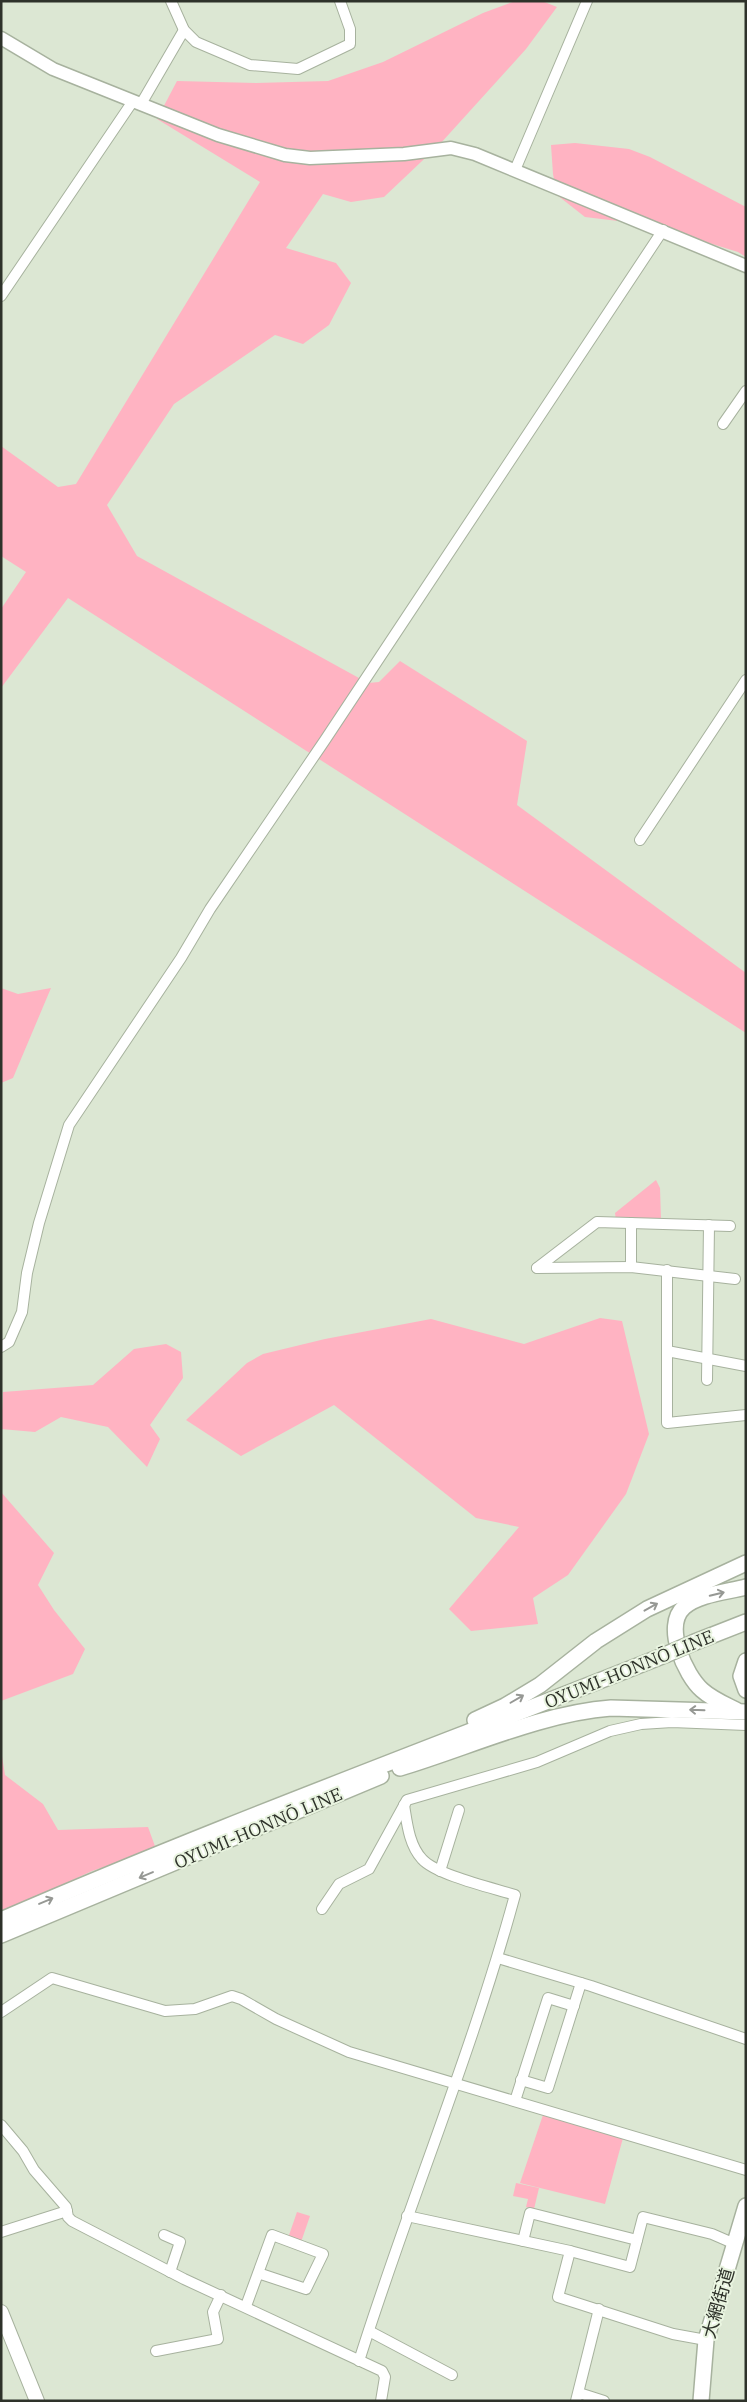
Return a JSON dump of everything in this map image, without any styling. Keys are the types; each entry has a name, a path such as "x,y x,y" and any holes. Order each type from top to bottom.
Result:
{"main road":[{"path":"398,1764 524,1694 596,1641 647,1609 746,1563"},
{"path":"744,1716 709,1695 694,1680 682,1659 675,1633 679,1614 691,1603 746,1587"},
{"name":"OYUMI-HONNŌ LINE","path":"1,1935 512,1716 746,1622"},
{"path":"746,1661 741,1676 746,1690"},
{"path":"398,1764 555,1717 591,1709 611,1708 744,1716"},
{"name":"OYUMI-HONNŌ LINE","path":"1,1920 72,1889 398,1764"},
{"name":"大網街道","path":"701,2401 706,2340 746,2206"},
{"path":"1,2312 37,2401"}],"street":[{"path":"171,1 184,30 196,42 250,65 298,69 350,44 350,29 340,1"},
{"path":"515,170 587,1"},
{"path":"1,296 137,102 184,30"},
{"path":"1,38 53,69 218,135 286,155 310,158 404,154 451,148 475,154 663,230 746,266"},
{"path":"1,1347 9,1342 22,1312 27,1274 39,1223 69,1125 663,230"},
{"path":"723,424 746,392"},
{"path":"640,840 746,680"},
{"path":"730,1226 596,1222 537,1268 631,1267 735,1279"},
{"path":"631,1223 631,1267"},
{"path":"707,1380 709,1359 709,1225"},
{"path":"667,1270 667,1423 746,1415"},
{"path":"667,1351 746,1366"},
{"path":"322,1909 335,1883 369,1869 406,1800 537,1762 610,1731 642,1724 744,1716"},
{"path":"359,2361 407,2216 498,1958 515,1896 440,1870 423,1860 410,1838 404,1805"},
{"path":"440,1870 459,1810"},
{"path":"498,1958 581,1983 746,2039"},
{"path":"1,2012 52,1978 165,2011 195,2009 232,1996 326,2043 454,2084 746,2170"},
{"path":"521,2080 548,2088 581,1983"},
{"path":"514,2101 548,1998 574,2006"},
{"path":"1,2125 23,2151 34,2170 66,2206 68,2217 72,2221 170,2272 246,2306 384,2374 381,2401"},
{"path":"1,2232 67,2211"},
{"path":"523,2241 530,2213 637,2240"},
{"path":"407,2216 570,2251 630,2267 643,2217 712,2234 735,2244"},
{"path":"164,2235 180,2242 170,2272"},
{"path":"246,2306 258,2273 272,2235 323,2254 306,2289 258,2273"},
{"path":"570,2251 558,2297 673,2334 706,2340"},
{"path":"156,2351 218,2339 213,2312 222,2295"},
{"path":"599,2309 577,2397 604,2401"},
{"path":"369,2331 452,2376"}],"shaded area":[{"path":"515,1 542,1 557,7 526,49 440,144 384,197 351,202 323,194 286,248 336,263 351,283 329,325 303,344 275,335 174,404 107,505 137,556 368,683 379,682 400,661 527,741 517,805 746,973 746,1033 68,598 1,688 1,609 26,572 1,556 1,446 58,487 76,484 260,182 157,119 177,81 256,83 328,81 383,62 483,13"},
{"path":"575,143 629,149 650,157 746,207 746,257 738,252 651,225 585,217 557,195 553,174 551,145"},
{"path":"1,988 18,994 51,988 13,1078 1,1083"},
{"path":"656,1180 660,1188 661,1220 616,1220 615,1213"},
{"path":"600,1318 622,1321 649,1434 626,1494 568,1575 533,1598 538,1624 471,1631 449,1609 519,1527 476,1518 334,1405 241,1456 186,1420 247,1363 263,1354 325,1339 431,1319 524,1344"},
{"path":"166,1344 181,1352 183,1378 150,1425 160,1439 147,1467 108,1427 61,1417 35,1432 1,1429 3,1392 93,1385 134,1349"},
{"path":"1,1492 54,1553 38,1585 54,1610 85,1649 73,1674 1,1701"},
{"path":"1,1750 5,1775 43,1804 58,1830 148,1827 156,1849 92,1871 1,1913"},
{"path":"543,2115 623,2138 605,2204 520,2183"},
{"path":"516,2183 539,2188 534,2209 526,2207 528,2199 513,2196"},
{"path":"297,2212 310,2216 301,2242 288,2238"}]}
